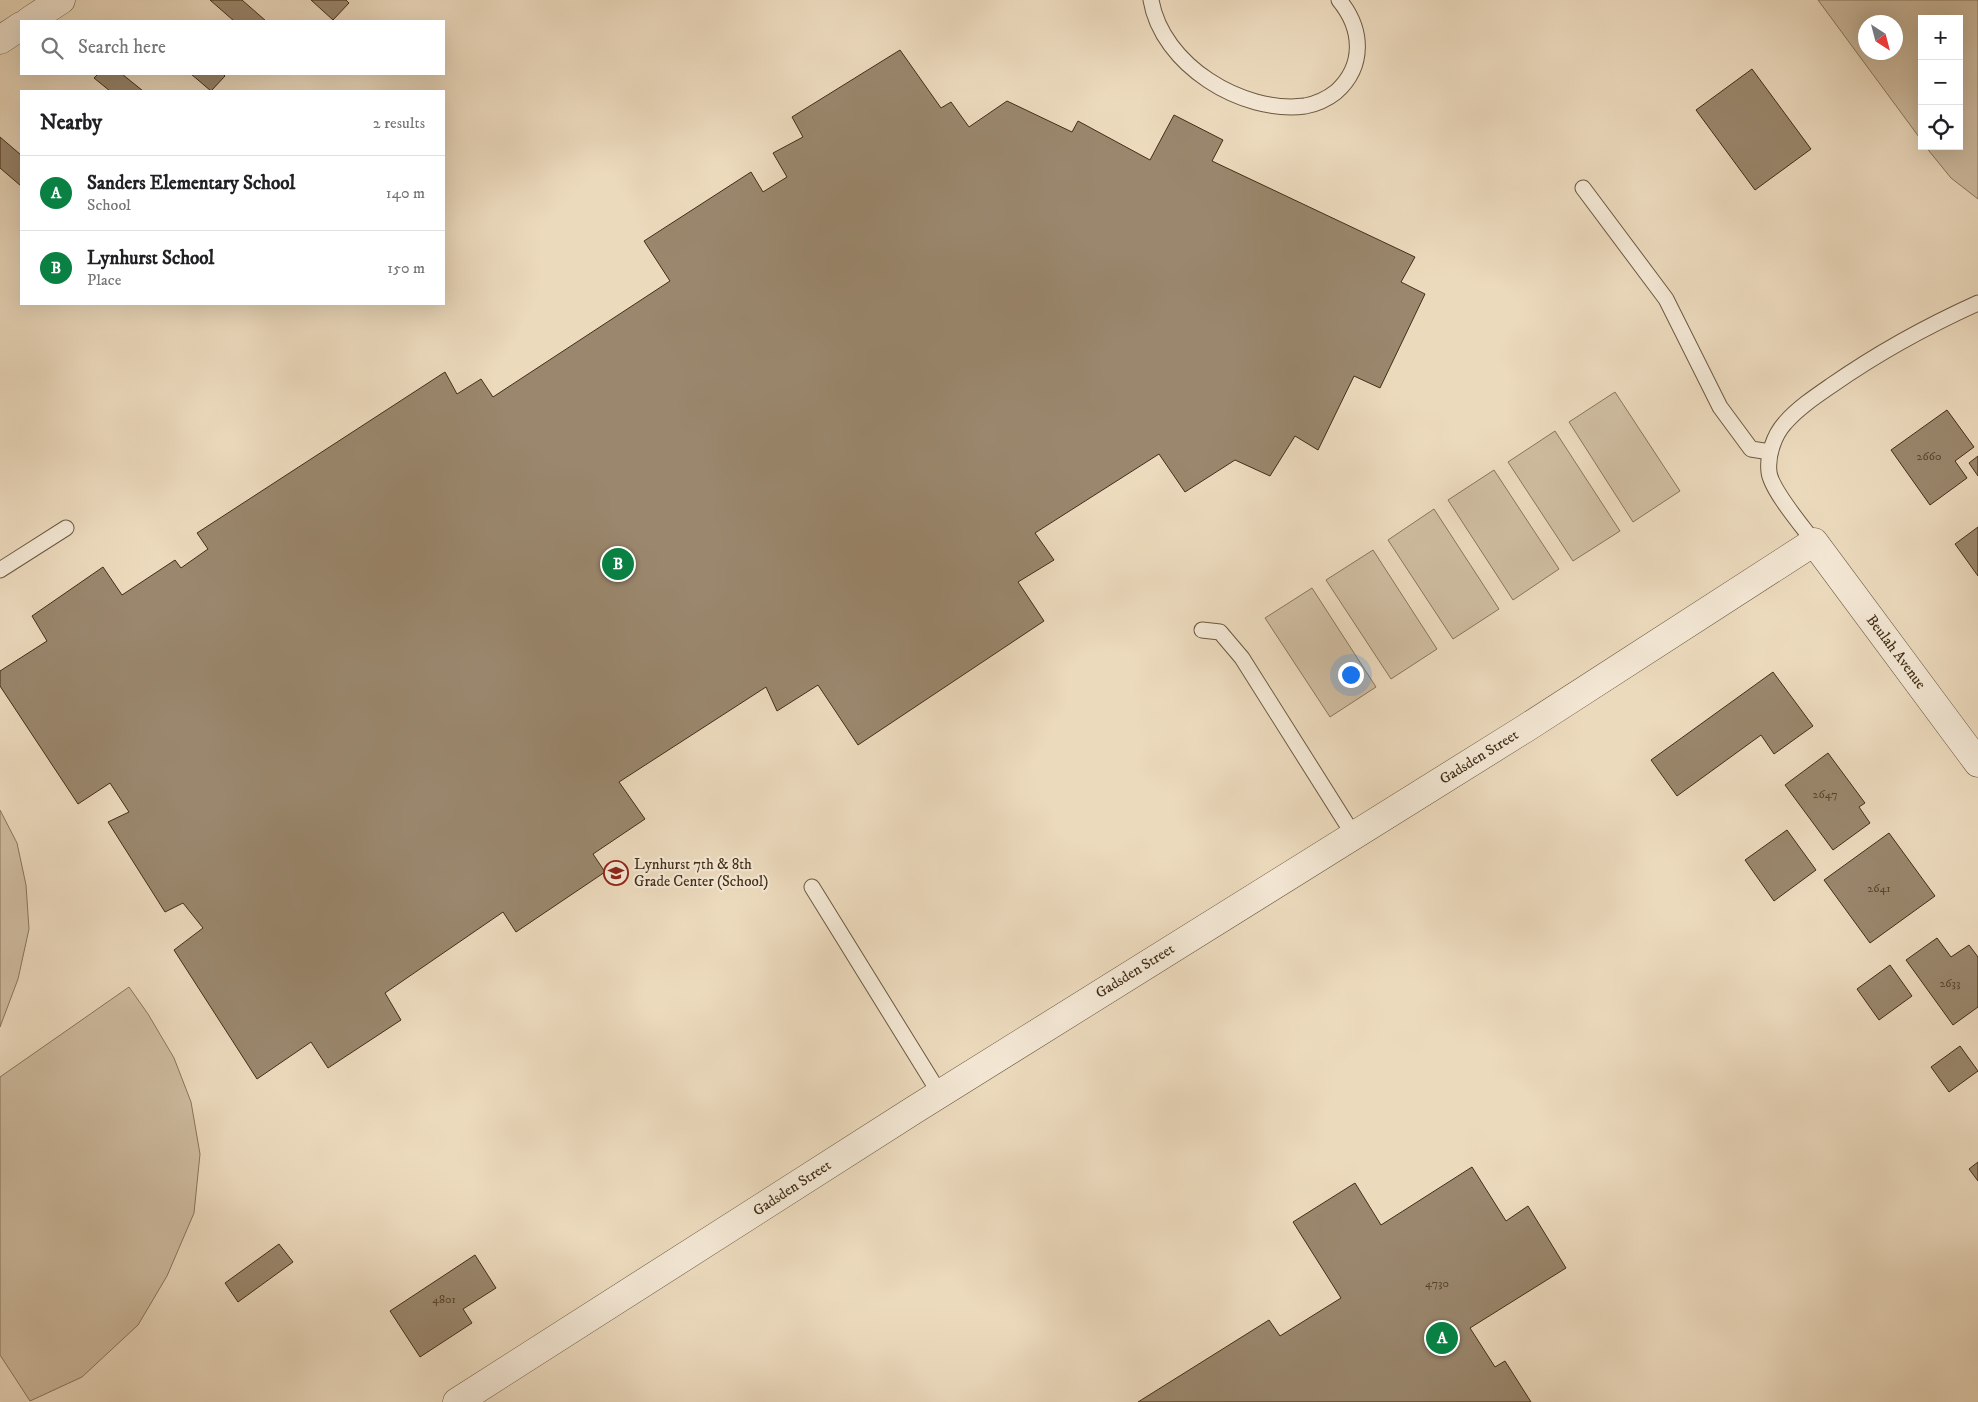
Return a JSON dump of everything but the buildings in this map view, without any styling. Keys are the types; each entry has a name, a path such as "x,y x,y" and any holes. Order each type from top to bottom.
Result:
{"street":[{"path":"31,20 61,0"},
{"path":"0,40 20,27"},
{"name":"Beulah Avenue","path":"1814,542 1978,763"},
{"name":"Gadsden Street","path":"456,1402 940,1094 1353,834 1526,728 1814,542"}],"lane":[{"path":"1152,0 1156,19 1164,36 1186,65 1220,88 1250,100 1292,106 1306,106 1321,102 1346,82 1355,67 1358,49 1356,33 1350,17 1339,0"},
{"path":"1583,188 1666,299 1720,407 1751,449 1770,452"},
{"path":"1814,542 1777,491 1769,473 1770,452 1784,423 1815,397 1859,366 1910,336 1978,303"},
{"path":"0,570 66,528"},
{"path":"1202,630 1220,632 1242,658 1353,834"},
{"path":"812,887 940,1094"}],"shaded area":[{"path":"1818,0 1978,0 1978,199 1951,178 1928,150 1963,150 1963,15 1918,15 1918,136 1862,60 1903,60 1903,15 1858,15 1858,54"},
{"path":"1615,392 1680,491 1633,522 1569,422"},
{"path":"1555,431 1620,531 1573,561 1508,462"},
{"path":"1494,470 1559,569 1513,600 1448,500"},
{"path":"1434,509 1499,609 1453,639 1388,540"},
{"path":"1373,550 1437,649 1391,679 1326,580"},
{"path":"1312,588 1376,687 1330,717 1265,618"},
{"path":"0,810 17,843 26,885 29,929 18,979 0,1027"},
{"path":"129,987 148,1014 174,1058 191,1102 200,1154 194,1213 167,1276 138,1325 82,1377 30,1401 0,1355 0,1077"}],"place":[{"name":"Lynhurst School","path":"618,564"},
{"name":"Lynhurst 7th & 8th Grade Center (School)","path":"616,873"},
{"name":"Sanders Elementary School","path":"1442,1338"}]}
